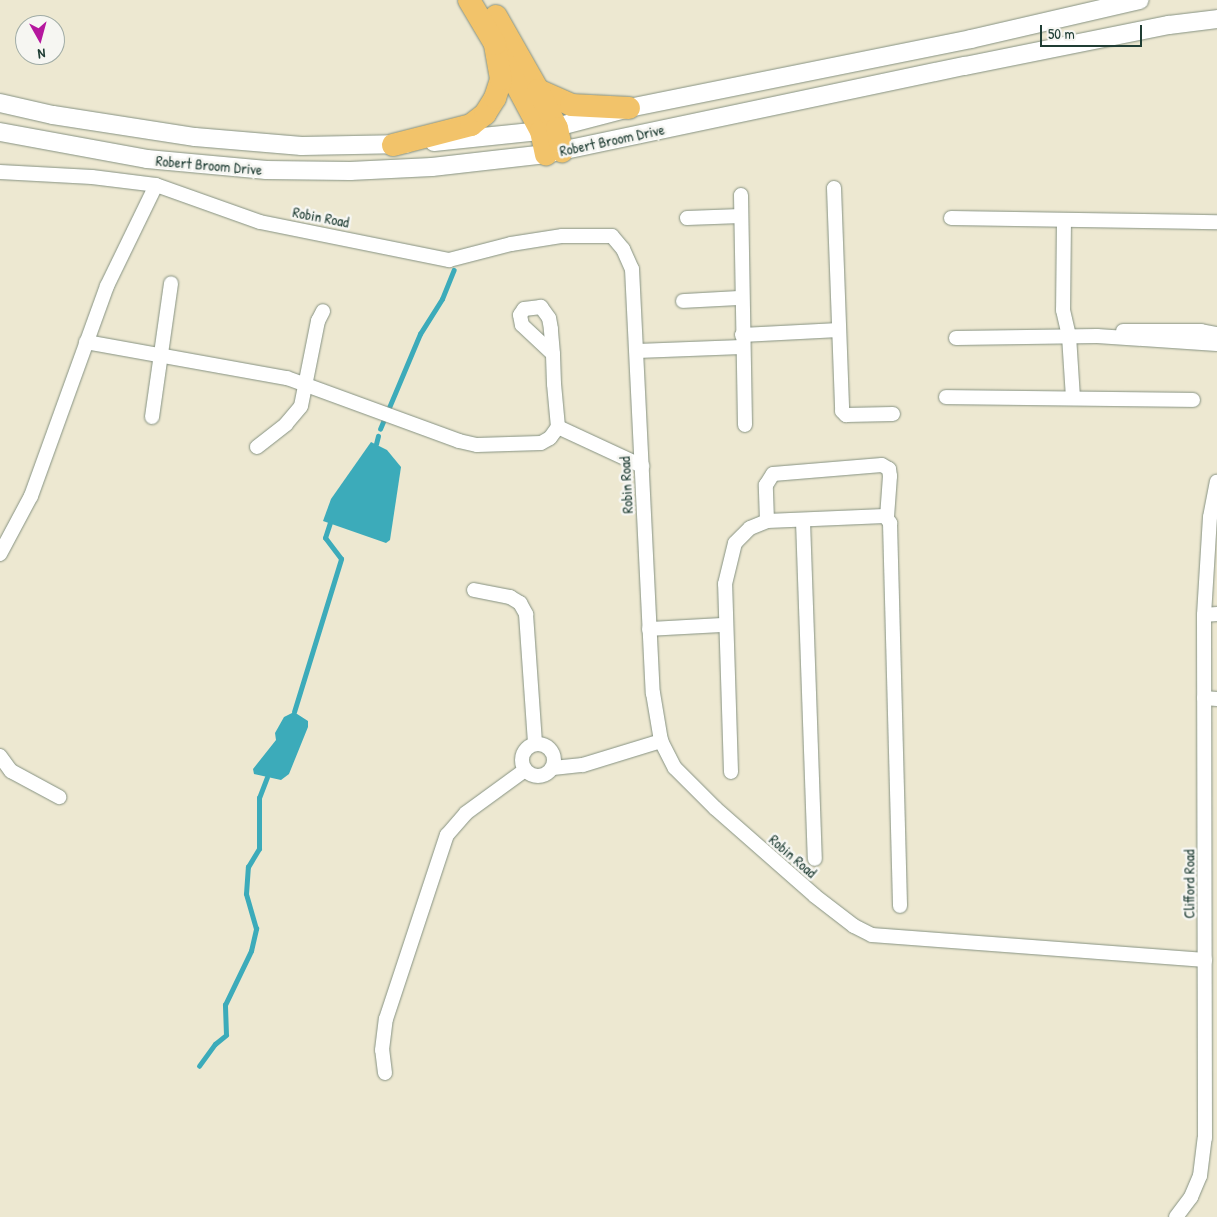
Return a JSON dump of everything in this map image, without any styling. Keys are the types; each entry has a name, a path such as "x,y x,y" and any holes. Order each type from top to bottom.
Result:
{"main road":[{"path":"469,0 549,129"},
{"path":"487,0 538,90 554,152"},
{"path":"393,145 466,127 482,118 492,104 500,84 495,44"},
{"path":"538,90 571,105 629,108"}],"street":[{"name":"Robert Broom Drive","path":"0,103 53,115 176,135 302,146 393,145 549,129 629,108 962,41 1140,0"},
{"name":"Robert Broom Drive","path":"0,132 147,159 266,170 423,167 554,152 1080,43 1217,19"},
{"name":"Robin Road","path":"0,172 92,177 156,185 260,222 449,260 536,240 607,234 623,249 632,270 653,693 661,741 675,768 715,808 815,896 854,926 872,935 1205,960"},
{"path":"0,554 31,496 107,286 156,185"},
{"path":"834,188 844,413 893,414"},
{"path":"741,194 741,298 745,425"},
{"path":"687,218 741,216"},
{"path":"951,218 1217,222"},
{"path":"1064,220 1063,310 1069,336 1073,398"},
{"path":"152,417 171,283"},
{"path":"683,301 741,298"},
{"path":"257,446 286,424 300,406 307,384 318,321 323,311"},
{"path":"637,351 839,330"},
{"path":"1097,336 1145,330 1202,330 1217,334"},
{"path":"956,338 1097,336 1217,344"},
{"path":"86,342 287,378 400,417 459,441 477,445 540,443 552,436 558,427 553,354"},
{"path":"946,397 1193,400"},
{"path":"558,427 642,466"},
{"path":"766,521 766,485 773,474 882,465 889,470 887,517 896,703 900,906"},
{"name":"Clifford Road","path":"1176,1217 1190,1197 1204,1160 1211,976 1205,960 1211,917 1210,615 1212,542 1217,482"},
{"path":"731,772 724,625 725,584 735,543 750,528 766,521 887,517"},
{"path":"803,521 815,859"},
{"path":"474,590 510,597 520,603 526,614 535,744"},
{"path":"649,629 724,625"},
{"path":"535,744 523,754 524,770 532,776 542,776 553,768 584,765 661,741"},
{"path":"535,744 552,750 553,768"},
{"path":"0,756 11,771 59,797"},
{"path":"385,1072 382,1050 386,1019 447,835 466,813 524,770"}],"water":[{"path":"371,442 387,450 401,467 390,540 386,543 323,521 331,499"},
{"path":"294,712 308,721 308,727 289,774 281,780 254,774 253,769 276,740 275,733 284,717"}],"waterway":[{"path":"380,429 420,334 442,299 454,270"},
{"path":"376,444 378,436"},
{"path":"294,712 341,559 325,538 330,523"},
{"path":"199,1066 215,1044 226,1035 225,1005 251,951 256,929 246,894 248,867 259,849 259,798 267,777"}]}
